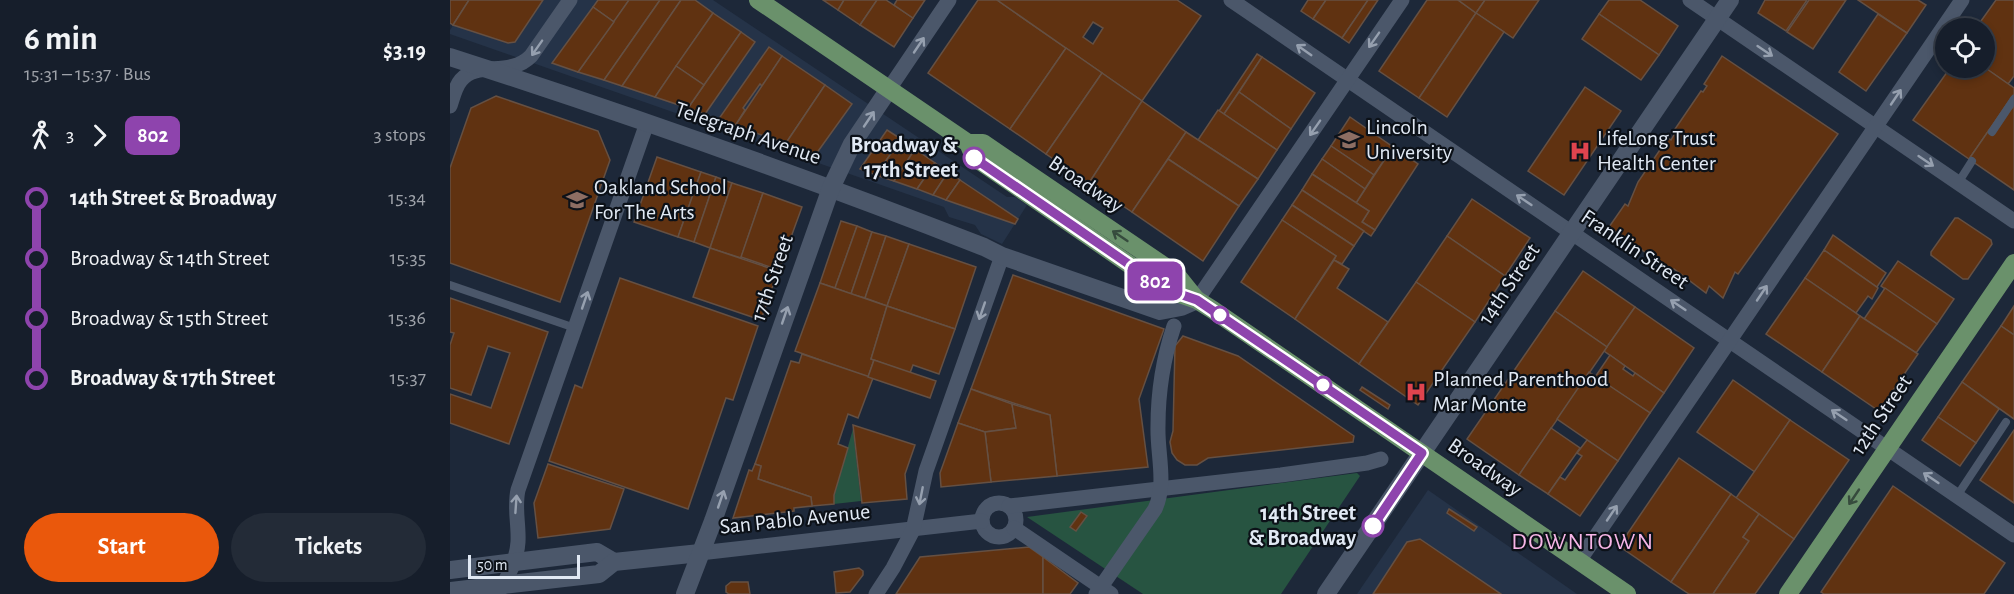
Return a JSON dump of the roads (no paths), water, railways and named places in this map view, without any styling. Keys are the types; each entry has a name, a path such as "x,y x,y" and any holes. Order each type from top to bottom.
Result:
{"main road":[{"name":"Broadway","path":"758,0 968,143 974,158 1165,289 1197,300 1627,594"},
{"name":"14th Street","path":"1326,594 1730,0"},
{"name":"Telegraph Avenue","path":"450,57 831,188 1002,256 1160,311 1181,307 1197,300"},
{"name":"17th Street","path":"685,594 831,188 852,144 889,89"},
{"name":"12th Street","path":"1788,594 2014,263"},
{"name":"San Pablo Avenue","path":"450,570 597,552 614,562"},
{"name":"San Pablo Avenue","path":"450,591 501,589 599,574 614,562 700,553"}],"street":[{"path":"450,106 460,81 467,75 480,69 506,69 525,62 570,0"},
{"name":"17th Street","path":"889,89 949,0"},
{"name":"Franklin Street","path":"1231,0 2014,535"},
{"path":"1197,300 1402,0"},
{"path":"1690,0 2014,221"},
{"path":"1579,561 1962,0"},
{"path":"501,589 518,542 515,509 518,490 647,123"},
{"path":"876,594 913,530 926,471 1002,256"},
{"path":"1014,528 1102,592 1155,508 1162,488 1158,444 1159,400 1165,357 1174,326"},
{"path":"1009,506 1371,464"},
{"path":"999,502 1009,506 1016,513 1014,528 1003,537 993,536 986,531 982,516 988,506 999,502"},
{"name":"San Pablo Avenue","path":"700,553 982,522"}],"lane":[{"path":"1992,132 2014,99"},
{"path":"1958,183 1972,162"},
{"path":"450,285 575,328"},
{"path":"1957,496 2006,422"}],"place":[{"name":"Lincoln University","path":"1349,140"},
{"name":"LifeLong Trust Health Center","path":"1580,151"},
{"name":"Broadway & 17th Street","path":"974,158"},
{"name":"Oakland School For The Arts","path":"577,200"},
{"name":"Planned Parenthood Mar Monte","path":"1416,392"},
{"name":"14th Street & Broadway","path":"1373,526"}],"district":[{"name":"DOWNTOWN","path":"1583,542"}]}
